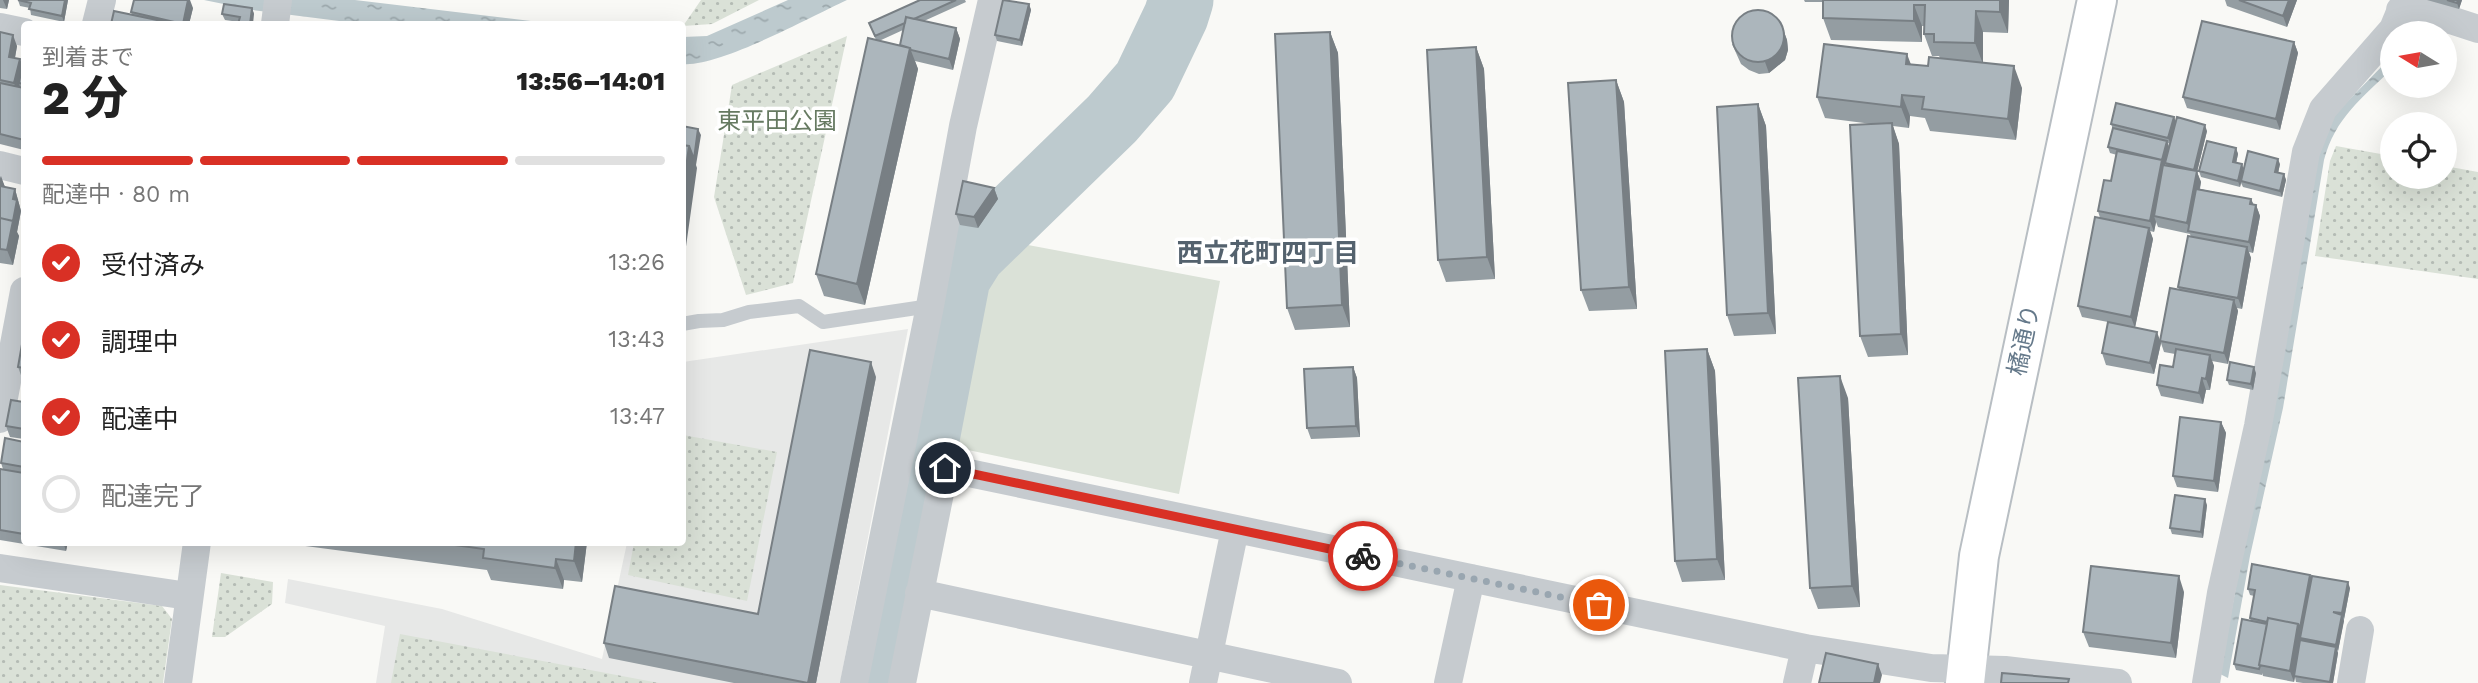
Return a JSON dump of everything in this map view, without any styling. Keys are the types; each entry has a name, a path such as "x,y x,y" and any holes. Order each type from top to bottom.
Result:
{"street":[{"path":"97,21 102,0"},
{"path":"854,683 930,306 963,126 992,0"},
{"name":"橘通り","path":"1966,676 1979,556 2097,0"},
{"path":"2206,683 2221,593 2258,426 2306,152 2323,109 2410,8 2478,29"},
{"path":"0,27 21,31"},
{"path":"0,165 21,170"},
{"path":"0,419 21,307"},
{"path":"902,683 945,468 1805,648 1966,676 2006,670 2118,683"},
{"path":"1205,669 1235,529"},
{"path":"178,683 196,546"},
{"path":"0,568 188,596"},
{"path":"1448,683 1471,578"},
{"path":"919,593 1205,669 1338,683"},
{"path":"2351,683 2360,630"},
{"path":"1797,683 1805,648"}],"lane":[{"path":"686,324 723,320 749,312 799,306 823,322 930,306"}],"shaded area":[{"path":"908,329 840,683 376,683 385,626 285,603 288,579 442,609 602,659 626,546 686,546 686,362"}],"green space":[{"path":"701,0 759,0 712,24 686,26"},
{"name":"東平田公園","path":"847,36 793,283 746,295 714,197 732,85"},
{"path":"2336,146 2380,154 2380,189 2457,189 2457,168 2478,172 2478,279 2315,256 2330,161"},
{"path":"1012,242 1220,281 1179,494 949,446 983,272"},
{"path":"686,436 777,452 747,601 628,575 633,546 686,546"},
{"path":"221,573 273,582 272,604 225,637 212,637"},
{"path":"0,585 162,606 172,619 163,683 0,683"},
{"path":"400,634 659,683 391,683"}],"water":[{"path":"204,0 355,0 531,21 339,21 253,10"},
{"path":"788,0 847,0 741,50 719,58 686,64 686,37 707,36"},
{"path":"2380,68 2380,80 2342,120 2324,160 2283,408 2250,556 2228,678 2220,674 2314,160 2325,126"}],"building":[{"path":"18,0 65,0 62,16 29,9 31,3"},
{"path":"134,0 188,0 184,21 170,21 131,12"},
{"path":"920,0 956,0 914,19 906,17 905,23 875,36 869,23"},
{"path":"1003,0 1029,4 1020,40 995,35"},
{"path":"1823,0 2000,0 2000,12 1976,11 1975,43 1934,42 1934,34 1924,34 1925,5 1914,5 1914,21 1823,18"},
{"path":"2239,0 2289,0 2283,16"},
{"path":"224,4 252,8 250,21 239,21 240,17 222,14"},
{"path":"1758,10 1768,12 1776,18 1782,26 1782,46 1776,54 1768,60 1758,62 1748,60 1740,54 1734,46 1732,36 1734,26 1740,18 1748,12"},
{"path":"114,11 162,21 112,21"},
{"path":"906,17 956,28 949,59 900,45"},
{"path":"2202,21 2294,42 2276,119 2183,97"},
{"path":"0,32 13,35 9,57 20,59 14,83 0,80"},
{"path":"1330,32 1342,305 1287,308 1275,34"},
{"path":"868,38 910,48 857,284 816,274"},
{"path":"1824,44 1907,54 1906,64 1928,66 1929,57 2014,66 2008,119 1922,109 1924,97 1902,95 1901,107 1817,97"},
{"path":"1476,47 1487,257 1438,260 1427,50"},
{"path":"1616,80 1629,287 1581,290 1568,83"},
{"path":"0,83 21,87 21,139 0,134"},
{"path":"2116,103 2174,117 2168,138 2111,124"},
{"path":"1758,104 1768,313 1727,315 1717,107"},
{"path":"2177,117 2205,125 2194,170 2165,163"},
{"path":"1892,123 1901,334 1860,336 1850,125"},
{"path":"686,127 698,129 694,159 689,146 686,146"},
{"path":"2113,128 2167,141 2162,160 2108,147"},
{"path":"2207,141 2236,148 2233,162 2242,164 2238,181 2199,171"},
{"path":"686,146 689,146 686,168"},
{"path":"2117,151 2162,160 2150,221 2098,211 2104,180 2111,181"},
{"path":"2248,151 2278,159 2275,172 2284,174 2280,191 2241,181"},
{"path":"2163,165 2197,171 2187,223 2154,216"},
{"path":"963,181 994,188 974,217 956,214"},
{"path":"0,186 15,189 13,199 17,200 13,221 0,218"},
{"path":"2196,189 2251,199 2250,204 2256,205 2249,242 2188,231"},
{"path":"2095,217 2149,228 2131,317 2078,306"},
{"path":"0,218 13,221 7,250 0,249"},
{"path":"2188,236 2247,247 2238,298 2178,287"},
{"path":"2170,288 2234,300 2224,353 2160,341"},
{"path":"2108,322 2157,332 2150,363 2102,353"},
{"path":"1707,349 1717,559 1675,561 1665,351"},
{"path":"2176,349 2210,355 2206,379 2202,378 2199,393 2157,385 2160,365 2173,367"},
{"path":"810,350 871,362 808,683 604,643 615,586 758,614"},
{"path":"2230,362 2254,367 2251,384 2227,380"},
{"path":"1353,367 1356,426 1307,428 1304,369"},
{"path":"1840,376 1852,586 1810,588 1798,378"},
{"path":"11,400 21,402 21,428 6,426"},
{"path":"2180,417 2221,422 2214,481 2173,476"},
{"path":"5,438 21,441 21,466 1,463"},
{"path":"0,469 21,472 21,534 0,530"},
{"path":"2175,495 2205,499 2201,532 2170,528"},
{"path":"462,546 576,546 574,561 556,559 555,568 483,558 484,549"},
{"path":"2252,564 2310,575 2300,628 2298,624 2268,618 2267,622 2250,618 2255,590 2248,589"},
{"path":"2091,566 2179,576 2171,643 2083,632"},
{"path":"2312,576 2348,582 2342,613 2333,612 2342,615 2336,645 2300,638"},
{"path":"2268,618 2298,624 2290,671 2259,665"},
{"path":"2242,619 2267,624 2259,669 2234,664"},
{"path":"2300,640 2336,647 2330,682 2294,676"},
{"path":"1826,653 1878,664 1874,683 1819,683"},
{"path":"2002,673 2069,679 2068,683 2001,683"}],"waterway":[{"path":"880,683 958,278 973,254 1112,119 1145,81 1181,0"}],"way so far":[{"path":"1363,556 1599,605"}],"district":[{"name":"西立花町四丁目","path":"1268,253"}],"route":[{"path":"945,468 1363,556"}]}
